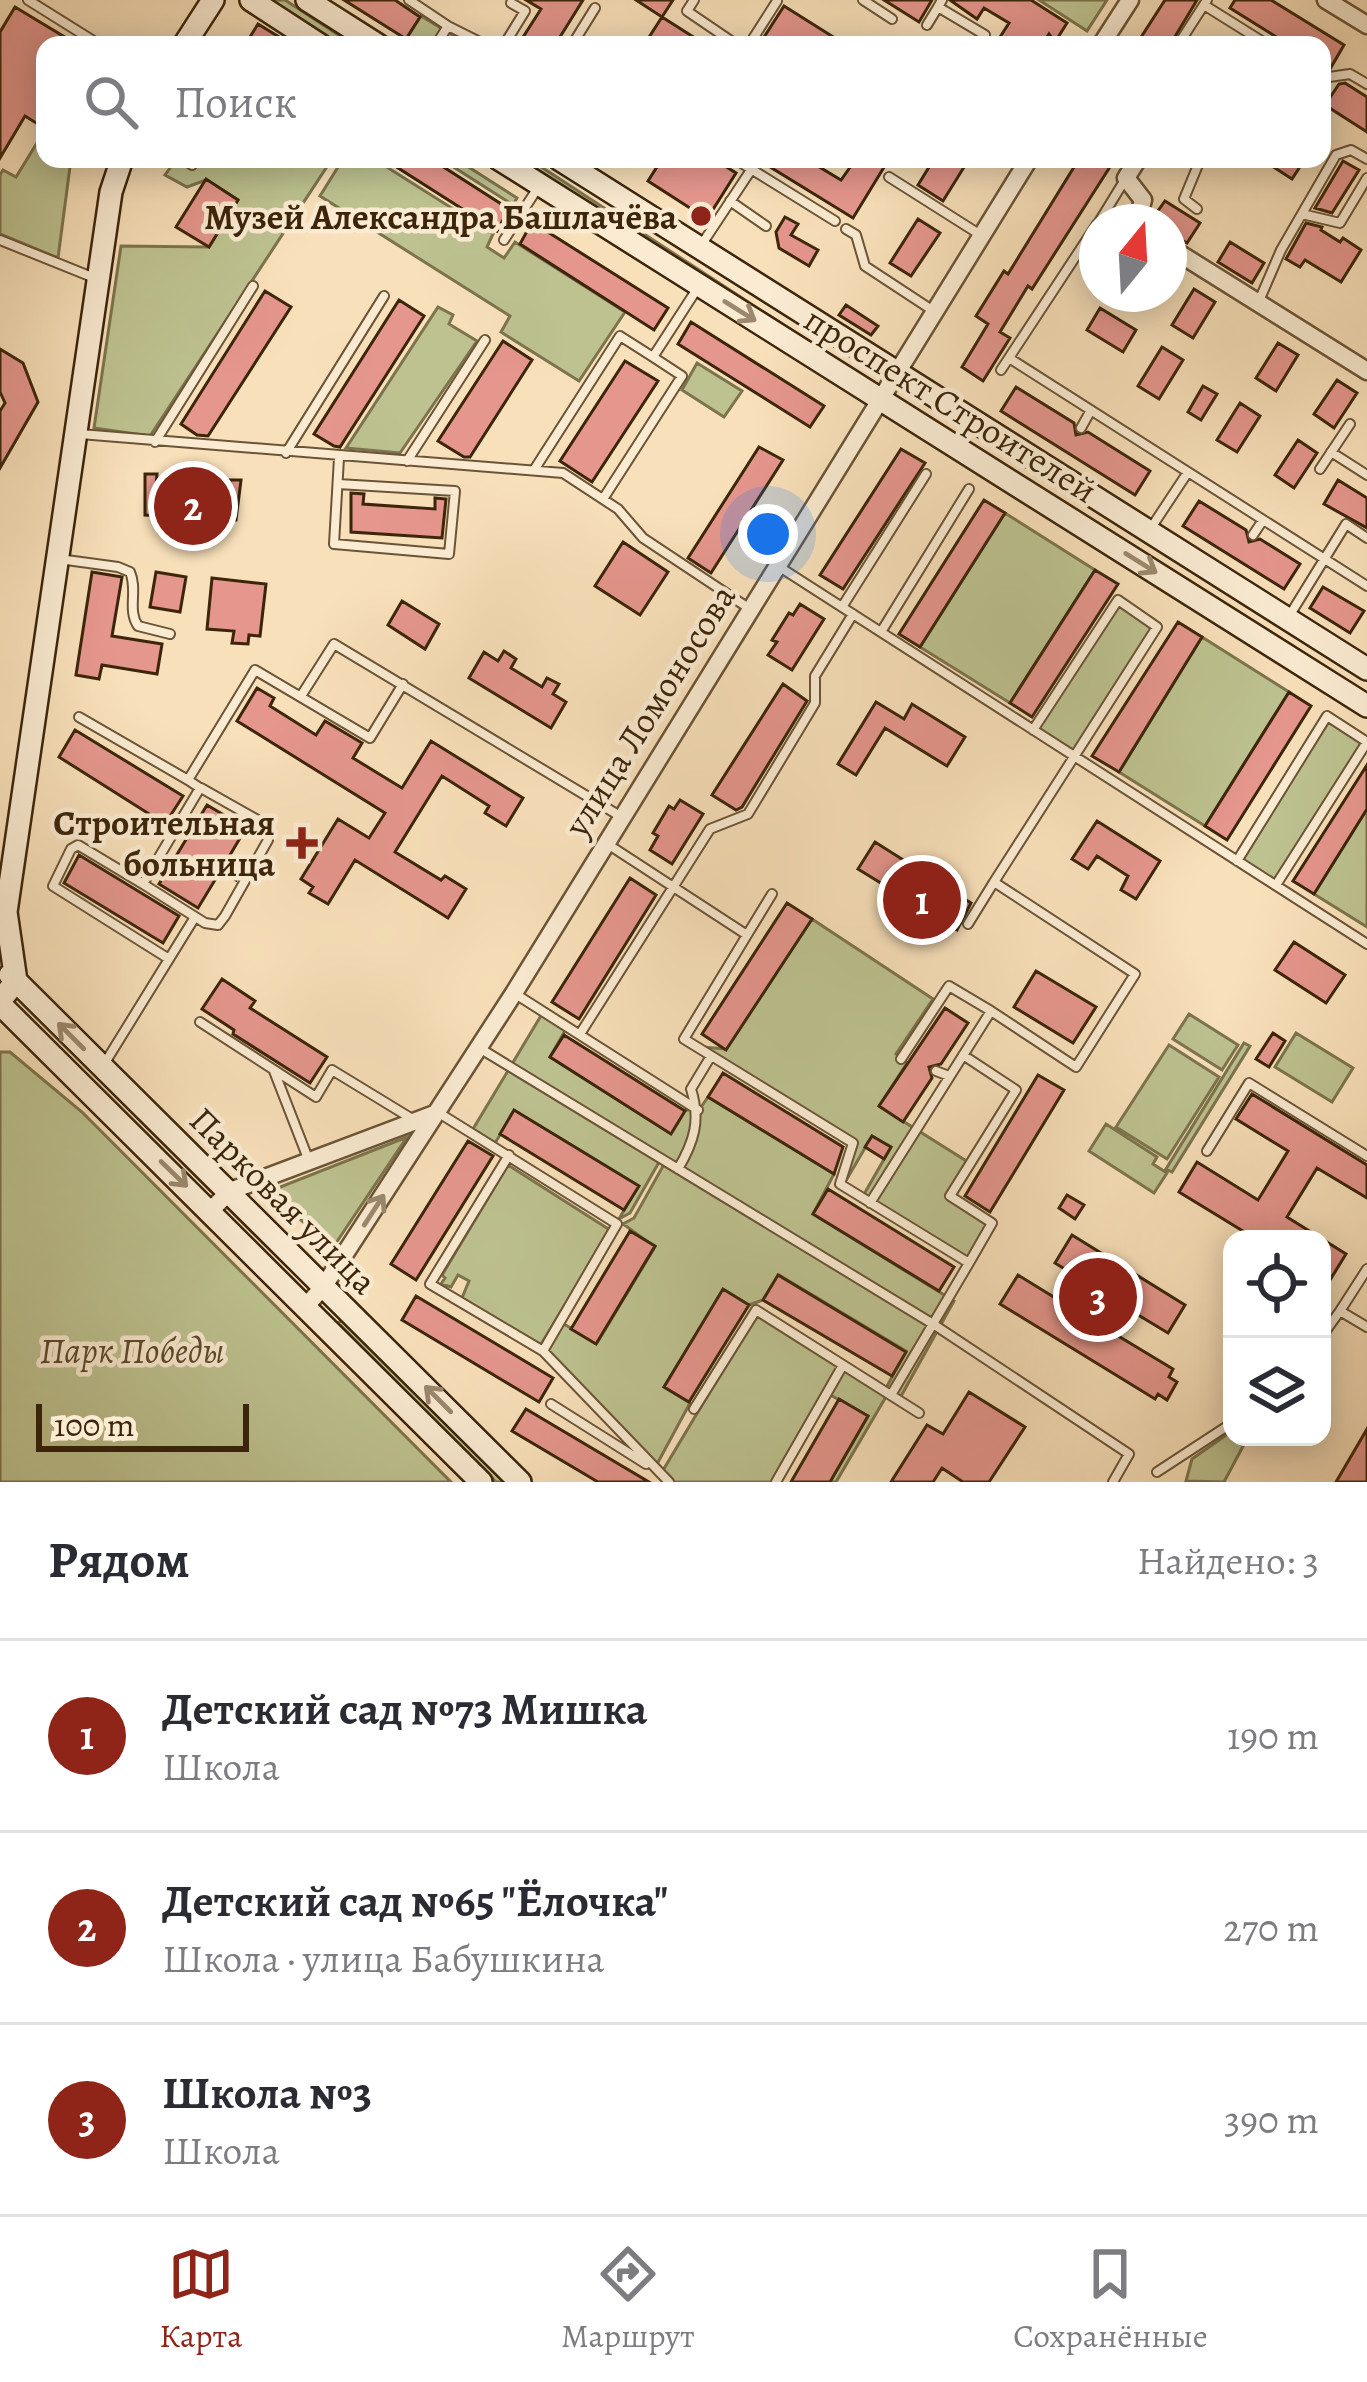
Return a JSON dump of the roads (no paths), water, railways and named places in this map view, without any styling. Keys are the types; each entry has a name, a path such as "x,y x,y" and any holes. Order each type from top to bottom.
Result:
{"main road":[{"path":"190,36 212,0"},
{"path":"251,0 306,36"},
{"path":"307,0 364,36"},
{"path":"0,1003 8,974 6,912 111,192 119,168"},
{"name":"проспект Строителей","path":"513,168 1367,706"},
{"name":"проспект Строителей","path":"573,168 1367,669"},
{"name":"Парковая улица","path":"8,974 520,1482"},
{"name":"Парковая улица","path":"0,1003 481,1482"}],"street":[{"path":"1107,36 1130,0"},
{"path":"1326,0 1367,25"},
{"name":"улица Ломоносова","path":"307,1305 325,1286 480,1048 1024,168"},
{"path":"1132,168 1126,178 1142,204"},
{"path":"1187,258 1367,371"},
{"path":"211,1210 230,1191 437,1112"}],"lane":[{"path":"28,0 86,36"},
{"path":"410,0 468,36"},
{"path":"694,0 687,11 724,36"},
{"path":"863,0 892,19"},
{"path":"755,36 777,1"},
{"path":"510,36 525,11 511,3"},
{"path":"927,25 940,3 984,36"},
{"path":"1184,36 1205,3 1248,36"},
{"path":"578,36 595,8"},
{"path":"442,36 448,26"},
{"path":"1331,77 1350,74 1367,84"},
{"path":"1331,164 1336,155 1351,150 1367,159"},
{"path":"748,168 835,221"},
{"path":"1197,168 1184,199 1197,209"},
{"path":"1258,302 1329,168"},
{"path":"700,248 751,170"},
{"path":"889,177 981,236"},
{"path":"1110,204 1126,178"},
{"path":"1302,214 1340,223 1367,178"},
{"path":"504,240 540,185"},
{"path":"730,201 766,226"},
{"path":"846,229 856,235 865,266 934,311"},
{"path":"0,240 98,280"},
{"path":"1001,370 1079,252"},
{"path":"653,357 700,285"},
{"path":"154,442 253,286"},
{"path":"286,453 384,296"},
{"path":"533,471 620,336 682,376 603,499"},
{"path":"406,462 485,340"},
{"path":"1009,358 1367,586"},
{"path":"1081,428 1091,410"},
{"path":"1320,469 1350,424"},
{"path":"75,434 563,472 618,508 644,538 751,610"},
{"path":"1331,452 1367,476"},
{"path":"338,484 455,491 449,554 334,544 339,458"},
{"path":"1149,531 1188,472"},
{"path":"842,608 926,474"},
{"path":"880,632 969,490"},
{"path":"1253,535 1263,520"},
{"path":"1288,619 1346,524 1367,538"},
{"path":"57,559 130,572 135,582 133,618 145,629 170,634"},
{"path":"778,566 1367,944"},
{"path":"968,924 1157,627 1118,600 1033,730"},
{"path":"580,1034 710,829 748,814 815,704 815,676 853,614"},
{"path":"301,696 334,644 621,817"},
{"path":"188,780 255,670 370,738 403,684"},
{"path":"1237,861 1327,716 1366,742 1276,885"},
{"path":"79,717 263,824 268,840 218,925 195,917 78,845 70,849 53,886 169,959"},
{"path":"143,884 200,788"},
{"path":"605,842 747,935"},
{"path":"901,1059 949,986 1076,1067 1135,974 994,882"},
{"path":"772,895 684,1039 853,1143 840,1184 969,1263"},
{"path":"102,1067 195,917"},
{"path":"514,993 698,1110"},
{"path":"870,1203 991,1011"},
{"path":"200,1022 316,1097 332,1070 415,1121"},
{"path":"480,1048 933,1324 1129,1454 1113,1482"},
{"path":"892,1395 992,1222 950,1196 1016,1090 963,1055"},
{"path":"678,1169 693,1144 698,1110 691,1089 711,1056"},
{"path":"273,1069 309,1161"},
{"path":"936,1071 949,1076"},
{"path":"1207,1151 1249,1083 1367,1156"},
{"path":"437,1112 617,1224 543,1352"},
{"path":"508,1155 430,1284 543,1352 669,1482"},
{"path":"1331,1324 1367,1269"},
{"path":"694,1409 756,1310 919,1413"},
{"path":"1340,1311 1367,1328"},
{"path":"776,1482 843,1365"},
{"path":"551,1405 658,1472"},
{"path":"1157,1472 1223,1429"}],"place":[{"name":"Музей Александра Башлачёва","path":"701,216"},
{"name":"Детский сад №65 \"Ёлочка\"","path":"193,506"},
{"name":"Строительная больница","path":"302,843"},
{"name":"Детский сад №73 Мишка","path":"922,900"},
{"name":"Школа №3","path":"1098,1297"}],"park label":[{"name":"Парк Победы","path":"132,1350"}]}
